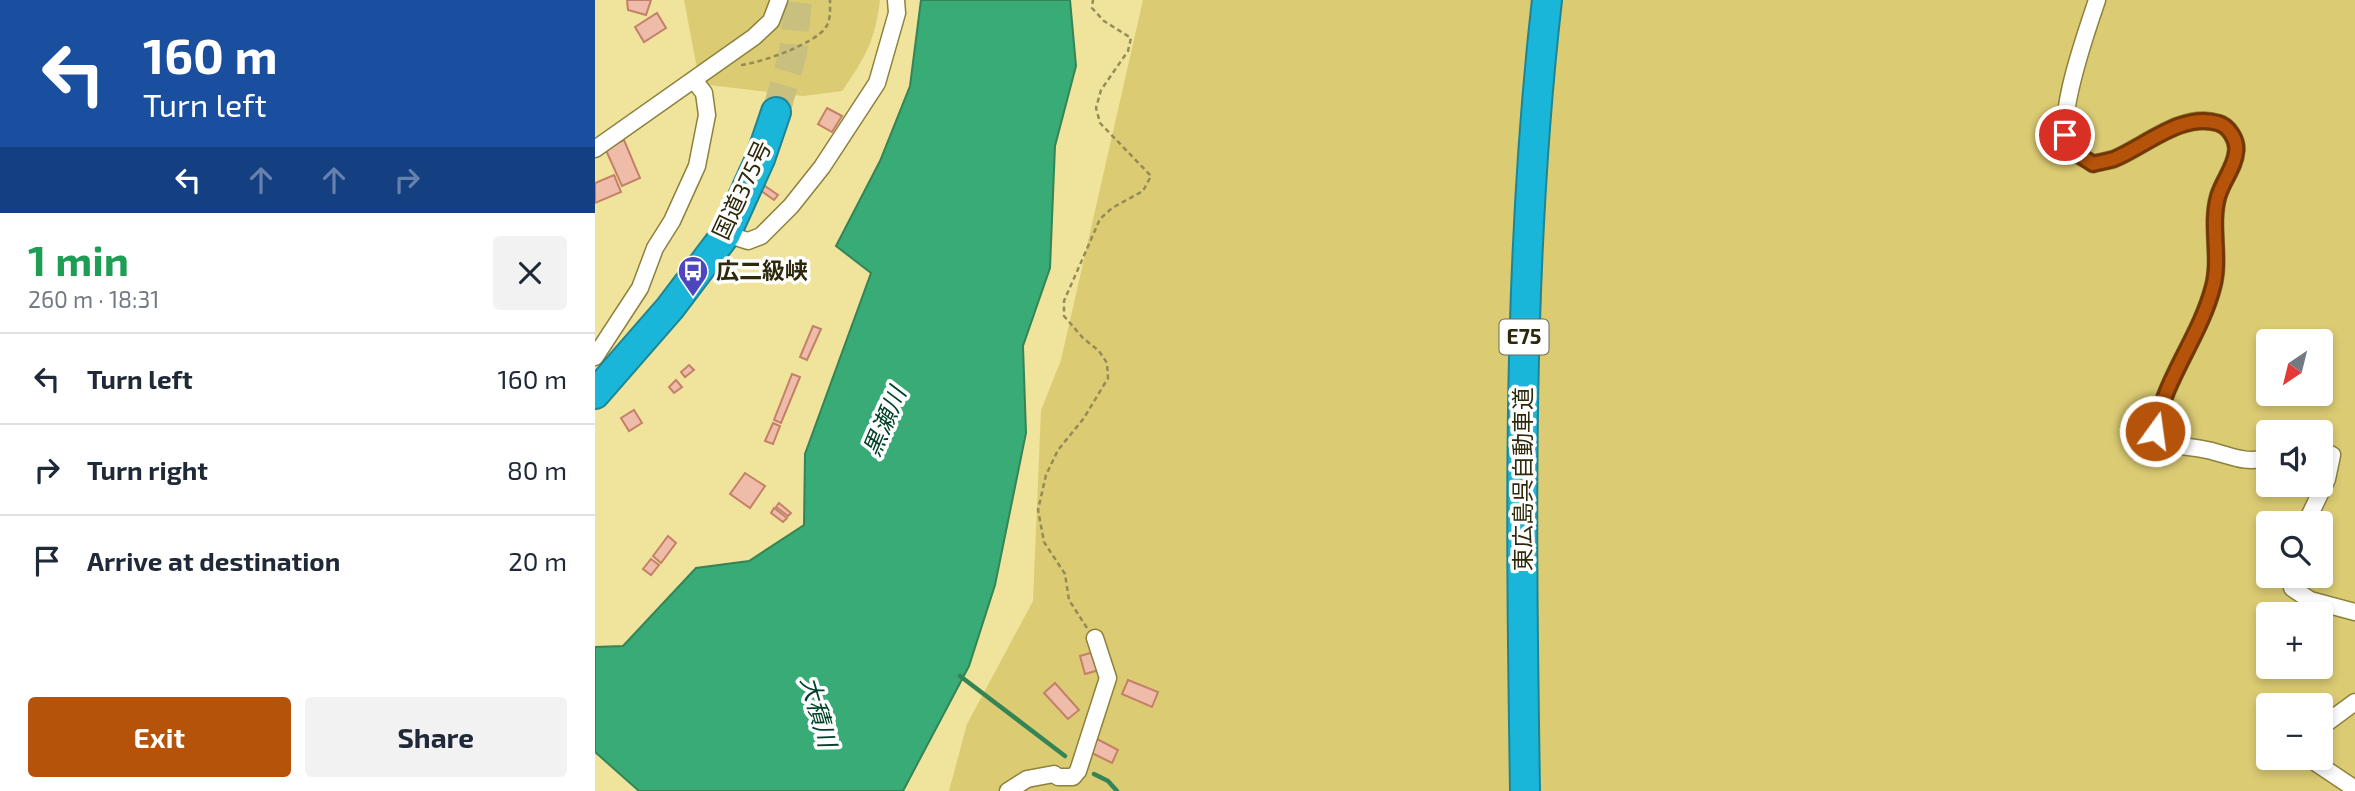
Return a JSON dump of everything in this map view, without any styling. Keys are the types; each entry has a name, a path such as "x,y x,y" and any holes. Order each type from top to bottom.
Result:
{"highway":[{"name":"東広島呉自動車道","path":"1525,791 1522,544 1525,316 1537,84 1547,0"},
{"name":"国道375号","path":"595,394 670,308 726,234 760,159 776,112"}],"street":[{"path":"595,149 754,37 771,21 779,0"},
{"path":"726,234 748,241 761,236 791,206 822,167 877,83 897,13 896,0"},
{"path":"2097,0 2070,83 2065,135 2070,149 2093,164 2113,159 2186,123 2200,121 2220,123 2231,132 2237,152 2218,196 2214,219 2214,285 2202,318 2159,407 2155,431 2169,444 2207,450 2241,461 2256,459"},
{"path":"595,357 640,288 655,248 672,221 697,166 707,115 704,93 694,80"},
{"path":"2291,588 2310,600 2355,612"},
{"path":"1008,791 1027,779 1054,774 1058,777 1073,777 1078,771 1108,678 1095,638"},
{"path":"2333,718 2355,702"},
{"path":"2327,770 2355,789"}],"path":[{"path":"719,63 726,66 753,64 815,37 825,29 830,16 830,0"},
{"path":"1093,0 1092,8 1104,21 1131,38 1128,51 1101,90 1096,108 1100,123 1151,176 1143,191 1112,208 1100,219 1064,301 1065,316 1083,338 1103,356 1107,363 1108,378 1084,418 1058,450 1046,475 1038,510 1044,542 1065,575 1069,600 1095,638"}],"shaded area":[{"path":"684,0 880,0 868,48 842,91 803,96 700,84"},
{"path":"1143,0 2355,0 2355,791 949,791 967,724 1033,601 1041,410 1061,360"}],"water":[{"path":"921,0 1070,0 1076,66 1055,146 1050,268 1023,346 1026,433 995,585 969,666 903,791 639,791 595,752 595,647 623,646 696,568 749,561 804,525 805,454 871,273 836,246 880,161 910,86"}],"building":[{"path":"627,0 651,0 646,15 628,10"},
{"path":"657,13 666,28 644,42 635,27"},
{"path":"827,108 842,116 832,132 818,124"},
{"path":"624,140 640,178 622,186 605,148"},
{"path":"614,175 621,192 595,203 595,183"},
{"path":"765,186 778,195 774,200 760,190"},
{"path":"813,326 821,329 807,360 800,357"},
{"path":"689,365 694,370 685,377 681,372"},
{"path":"792,374 800,377 781,423 774,420"},
{"path":"676,380 682,387 674,393 669,387"},
{"path":"634,410 642,423 629,431 621,418"},
{"path":"773,423 780,426 773,444 765,441"},
{"path":"745,473 765,486 750,508 730,494"},
{"path":"779,503 791,513 788,516 776,507"},
{"path":"774,508 787,518 783,522 771,513"},
{"path":"668,536 676,543 661,563 653,556"},
{"path":"651,559 659,565 651,575 643,569"},
{"path":"1094,652 1099,670 1085,674 1080,656"},
{"path":"1128,680 1158,692 1152,707 1122,694"},
{"path":"1055,683 1079,710 1068,719 1044,693"},
{"path":"1097,739 1118,750 1112,763 1090,752"}],"waterway":[{"path":"960,676 1065,756"},
{"path":"1094,774 1108,781 1117,791"}],"tunnel":[{"path":"776,112 793,53 798,0"}],"place":[{"name":"広二級峡","path":"693,298"}],"route":[{"path":"2065,135 2070,149 2093,164 2113,159 2186,123 2220,123 2231,132 2237,152 2218,196 2214,219 2214,285 2202,318 2159,407 2155,431"}],"water label":[{"name":"黒瀬川","path":"885,422"},
{"name":"大積川","path":"818,712"}]}
